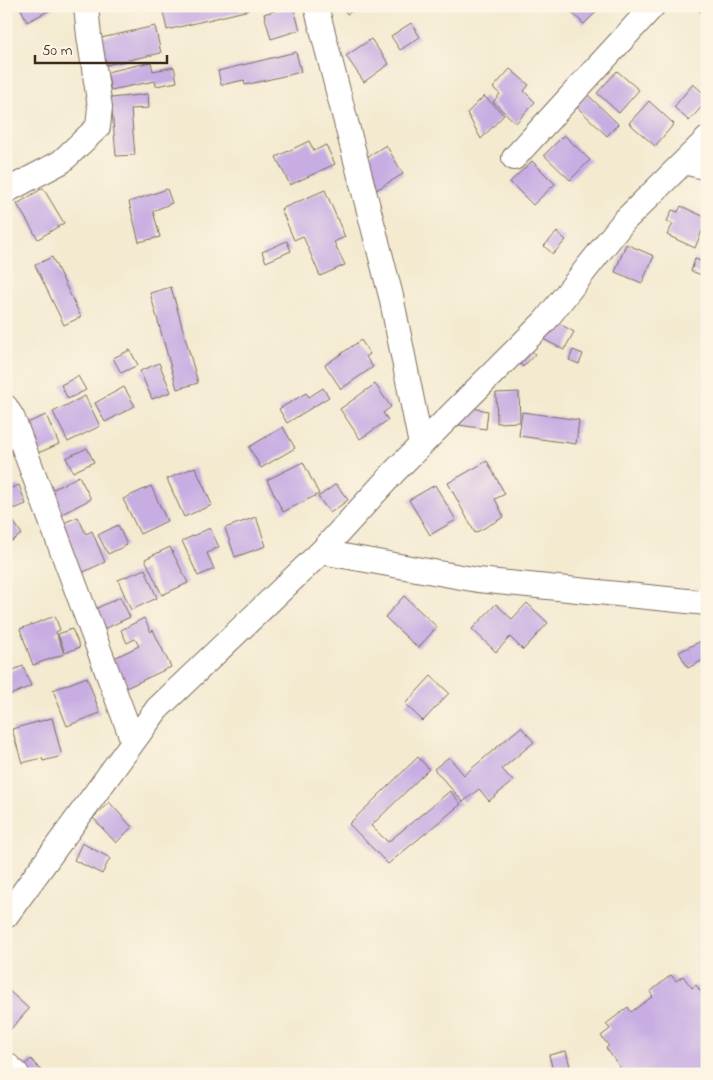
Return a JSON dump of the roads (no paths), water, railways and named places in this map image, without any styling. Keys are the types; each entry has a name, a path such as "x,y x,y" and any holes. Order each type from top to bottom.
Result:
{"street":[{"path":"6,191 62,162 98,127 100,107 86,6"},
{"path":"316,6 391,296 421,445"},
{"path":"514,158 653,6"},
{"path":"6,916 157,709 320,552 421,445 544,321 624,221 707,139"},
{"path":"684,162 707,168"},
{"path":"6,406 134,741"},
{"path":"320,552 478,580 707,603"},
{"path":"6,1064 17,1074"}]}
